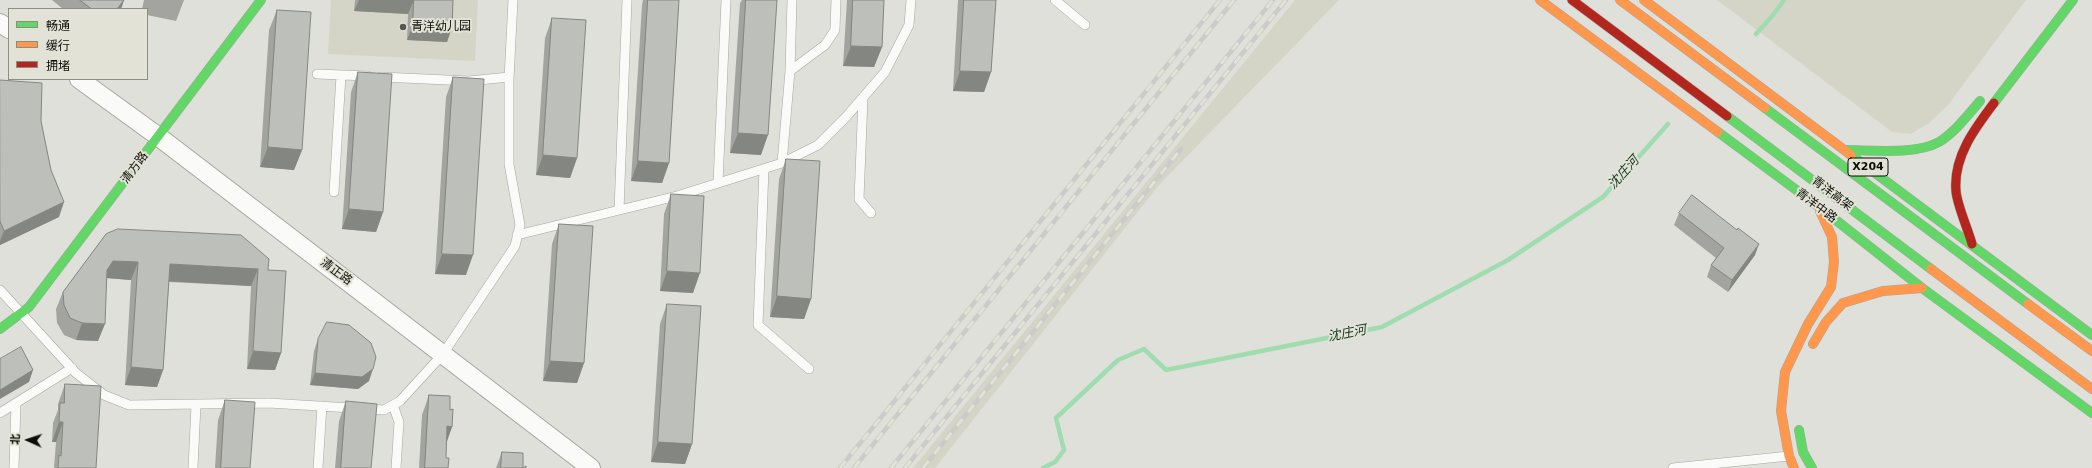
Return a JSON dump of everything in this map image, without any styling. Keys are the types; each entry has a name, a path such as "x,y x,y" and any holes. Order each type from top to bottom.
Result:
{"main road":[{"name":"清方路","path":"0,329 29,307 262,0"},
{"name":"青洋中路","path":"1540,0 1818,206 1922,288 2092,413"},
{"name":"青洋高架","path":"1572,0 2092,389"},
{"path":"1620,0 2092,351"},
{"name":"X204","path":"1644,0 2092,335"},
{"path":"1972,244 1956,191 1960,156 1979,123 2073,0"},
{"path":"1846,150 1908,149 1932,145 1963,122 1985,94"},
{"path":"1794,468 1789,456 1781,411 1785,372 1808,324 1830,287 1834,262 1832,237 1818,206"},
{"path":"1810,349 1826,322 1843,303 1883,291 1922,288"},
{"path":"1797,421 1803,452 1812,468"}],"street":[{"name":"清正路","path":"79,80 159,137 591,468"}],"lane":[{"path":"0,290 72,368 104,395 129,405 269,403 384,410 393,405 400,401 443,354 515,246 520,225 509,164 509,77 513,0"},
{"path":"619,210 627,0"},
{"path":"718,183 726,0"},
{"path":"782,163 790,72 792,0"},
{"path":"790,72 825,45 835,30 836,0"},
{"path":"517,235 677,196 782,163 818,145 863,98 885,72 909,25 911,0"},
{"path":"1055,0 1085,25"},
{"path":"317,74 469,81 509,77"},
{"path":"334,192 341,75"},
{"path":"863,98 859,199 871,213"},
{"path":"764,169 758,325 809,369"},
{"path":"0,413 72,368"},
{"path":"14,468 16,403"},
{"path":"193,468 196,404"},
{"path":"393,405 399,422 396,468"},
{"path":"318,468 322,406"},
{"path":"1674,468 1789,456"}],"shaded area":[{"name":"青洋幼儿园","path":"331,0 478,0 475,61 328,54"},
{"path":"1295,0 1339,0 1159,185 935,468 913,468"},
{"path":"1717,0 2026,0 1948,105 1929,123 1911,134 1892,132"}],"building":[{"path":"80,0 124,0 118,8 91,8"},
{"path":"414,0 453,0 452,27 413,25"},
{"path":"648,0 679,0 669,163 638,161"},
{"path":"746,0 777,0 768,135 738,133"},
{"path":"853,0 884,0 882,47 851,46"},
{"path":"964,0 996,0 991,72 960,71"},
{"path":"277,10 311,12 302,150 268,147"},
{"path":"552,18 586,20 577,158 543,155"},
{"path":"358,72 392,74 383,212 349,209"},
{"path":"453,77 484,79 473,255 442,254"},
{"path":"0,80 42,83 41,121 51,170 64,202 4,231 0,221"},
{"path":"786,159 820,161 811,299 777,296"},
{"path":"671,194 704,196 700,273 667,271"},
{"path":"1692,195 1737,230 1738,228 1759,244 1732,280 1711,265 1724,248 1679,213"},
{"path":"559,224 593,226 584,363 550,361"},
{"path":"118,229 241,235 269,259 268,270 286,271 281,353 253,351 258,269 170,264 163,370 131,367 138,262 113,261 107,270 105,324 82,323 70,318 64,305 63,292 106,234"},
{"path":"667,304 701,306 692,444 658,442"},
{"path":"327,322 349,325 371,343 376,357 373,369 362,377 315,373 318,339"},
{"path":"21,347 33,370 0,390 0,359"},
{"path":"65,384 101,386 96,468 58,468 59,455 61,456 63,422 59,422 60,403 64,403"},
{"path":"429,395 450,396 450,410 453,409 452,427 447,426 446,458 449,458 448,468 425,468"},
{"path":"225,400 255,402 250,468 221,468"},
{"path":"346,401 377,404 371,468 341,468"},
{"path":"502,452 523,453 523,468 501,468"}],"waterway":[{"name":"沈庄河","path":"1756,34 1784,0"},
{"name":"沈庄河","path":"1043,468 1055,462 1064,450 1056,418 1118,360 1144,349 1166,370 1382,327 1508,260 1603,197 1668,124"}],"railway":[{"path":"840,468 1220,0"},
{"path":"854,468 1234,0"},
{"path":"891,468 1273,0"},
{"path":"905,468 1286,0"},
{"path":"923,468 1181,149"}],"traffic: fast":[{"path":"0,329 29,307 261,0"},
{"path":"1994,103 2073,0"},
{"path":"1845,150 1893,151 1918,149 1929,146 1939,142 1950,133 1980,101"},
{"path":"1765,108 2028,304"},
{"path":"1727,116 1931,269"},
{"path":"1718,132 1818,206 1922,288 2092,413"},
{"path":"1851,155 2092,335"},
{"path":"1799,430 1803,452 1812,468"}],"traffic: slow":[{"path":"1540,0 1718,132"},
{"path":"1620,0 1765,108"},
{"path":"1644,0 1851,155"},
{"path":"1794,468 1789,456 1781,411 1785,372 1808,324 1831,287 1834,262 1832,237 1820,211"},
{"path":"1931,269 2092,389"},
{"path":"1813,344 1826,322 1843,303 1883,291 1922,288"},
{"path":"2028,304 2092,351"}],"traffic: jam":[{"path":"1572,0 1727,116"},
{"path":"1972,244 1958,203 1956,178 1958,166 1967,144 1994,103"}],"place":[{"name":"青洋幼儿园","path":"403,27"}]}
